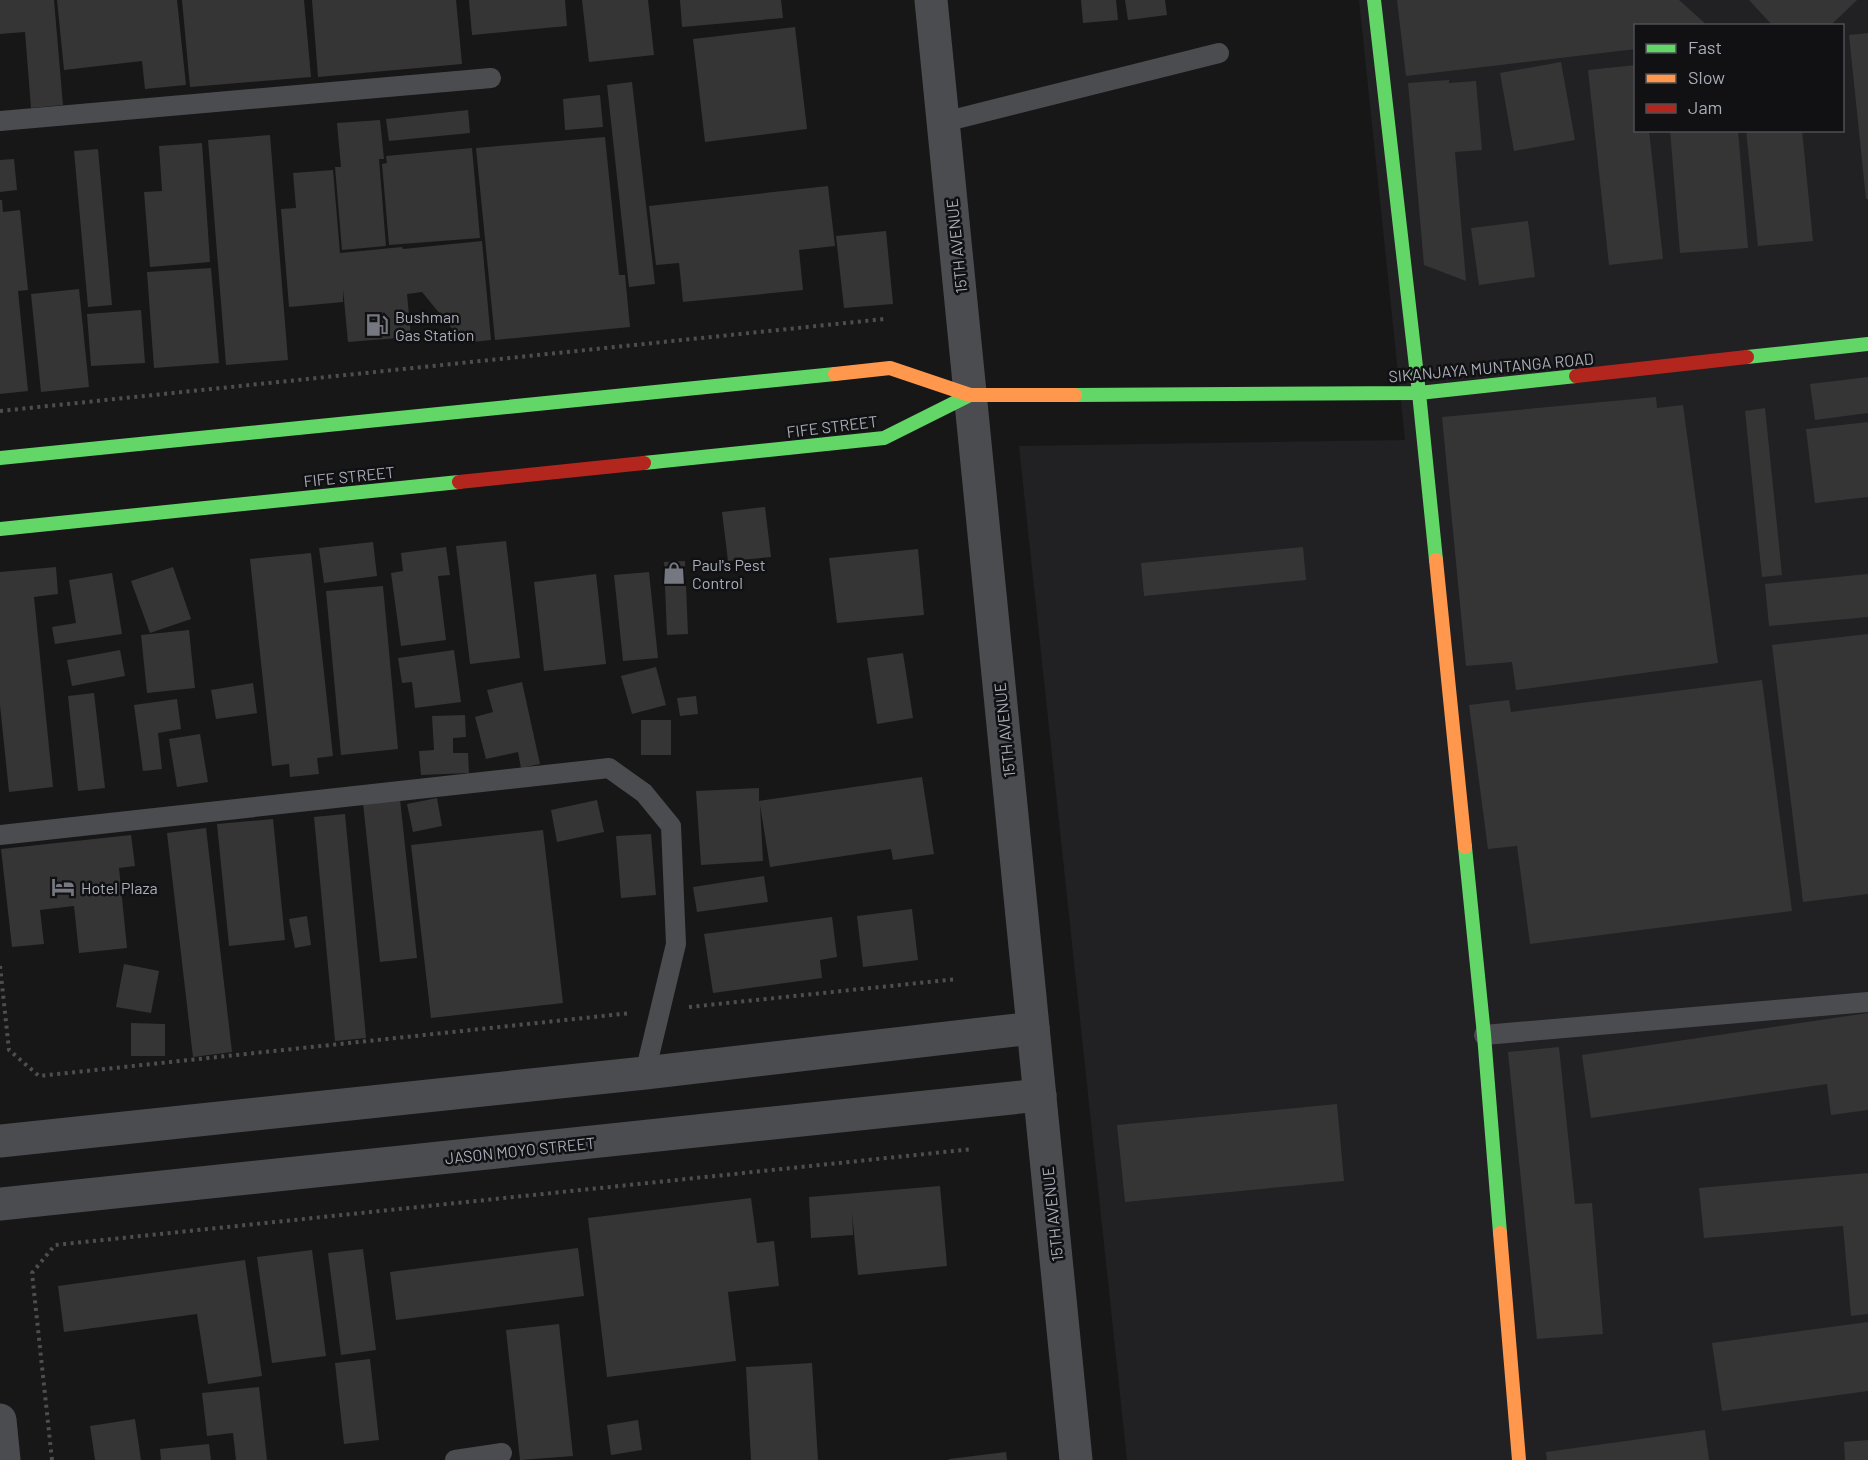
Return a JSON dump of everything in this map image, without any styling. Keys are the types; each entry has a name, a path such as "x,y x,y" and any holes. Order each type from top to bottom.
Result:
{"street":[{"name":"15TH AVENUE","path":"932,0 1076,1460"},
{"path":"1374,0 1419,393 1484,1035 1519,1460"},
{"name":"SIKANJAYA MUNTANGA ROAD","path":"970,395 1419,393 1868,344"},
{"path":"0,458 890,368 970,395"},
{"name":"FIFE STREET","path":"0,529 884,438 970,395"},
{"path":"0,1141 645,1073 1033,1028"},
{"name":"JASON MOYO STREET","path":"0,1204 1040,1095"},
{"path":"0,1420 4,1460"}],"lane":[{"path":"944,122 1219,53"},
{"path":"0,121 491,78"},
{"path":"0,834 609,768 644,793 671,825 676,944 645,1073"},
{"path":"1484,1035 1868,1002"},
{"path":"455,1460 502,1454"}],"path":[{"path":"0,411 884,319"},
{"path":"0,966 9,1050 39,1076 957,979"},
{"path":"52,1460 32,1273 56,1245 973,1149"}],"shaded area":[{"path":"1359,0 1868,0 1868,1460 1127,1460 1019,446 1405,440"}],"building":[{"path":"0,0 54,0 63,105 31,108 25,32 0,34"},
{"path":"57,0 177,0 186,85 145,89 142,61 64,70"},
{"path":"182,0 304,0 311,77 190,87"},
{"path":"312,0 456,0 462,64 318,77"},
{"path":"469,0 565,0 567,26 472,35"},
{"path":"582,0 648,0 654,55 589,62"},
{"path":"680,0 781,0 783,18 682,27"},
{"path":"1081,0 1116,0 1118,20 1083,23"},
{"path":"1125,0 1165,0 1167,15 1128,20"},
{"path":"1397,0 1679,0 1706,24 1634,24 1634,49 1406,76"},
{"path":"1749,0 1857,0 1832,24 1771,24"},
{"path":"795,27 807,129 705,142 693,39"},
{"path":"1868,33 1868,199 1866,199 1849,35"},
{"path":"1561,62 1575,140 1514,151 1500,73"},
{"path":"1634,65 1634,132 1649,132 1663,259 1609,265 1588,70"},
{"path":"1449,80 1449,83 1476,81 1482,150 1455,152 1466,281 1424,265 1408,83"},
{"path":"632,82 655,284 629,287 607,85"},
{"path":"600,95 603,127 565,130 563,99"},
{"path":"468,110 470,133 389,141 386,119"},
{"path":"380,120 384,159 379,159 386,246 342,250 335,167 341,167 337,123"},
{"path":"1670,132 1738,132 1748,248 1680,253"},
{"path":"1746,132 1802,132 1813,241 1758,246"},
{"path":"270,135 288,360 226,365 208,140"},
{"path":"605,137 619,275 625,275 630,327 495,340 476,148"},
{"path":"202,143 210,262 150,267 144,192 162,191 159,146"},
{"path":"472,148 480,238 389,245 382,164 387,163 386,156"},
{"path":"98,149 112,305 88,307 74,151"},
{"path":"14,159 17,190 0,192 0,160"},
{"path":"333,170 340,253 482,241 491,340 464,343 422,292 407,294 411,337 348,342 343,289 343,302 289,307 281,209 296,208 293,173"},
{"path":"828,186 835,246 799,250 803,290 683,302 679,263 656,265 649,206"},
{"path":"0,200 2,200 3,212 20,210 28,290 18,291 28,391 0,394"},
{"path":"1528,221 1535,277 1479,285 1471,228"},
{"path":"886,231 893,304 844,308 836,236"},
{"path":"211,268 219,363 154,368 147,272"},
{"path":"79,289 89,387 41,392 31,294"},
{"path":"141,310 145,363 91,366 87,314"},
{"path":"1868,377 1868,413 1815,420 1810,384"},
{"path":"1656,397 1657,408 1683,405 1718,663 1516,690 1512,662 1466,666 1442,417"},
{"path":"1765,408 1782,575 1762,577 1745,411"},
{"path":"1868,422 1868,497 1815,503 1806,429"},
{"path":"765,507 771,557 728,561 722,512"},
{"path":"506,541 520,658 470,664 456,546"},
{"path":"373,542 377,576 324,583 319,548"},
{"path":"446,547 450,575 438,576 446,640 401,646 391,573 403,571 401,553"},
{"path":"1303,547 1306,580 1144,596 1141,563"},
{"path":"918,549 924,615 837,623 829,558"},
{"path":"311,553 333,756 317,758 319,774 290,777 289,764 272,766 250,559"},
{"path":"685,561 688,634 667,635 664,562"},
{"path":"56,567 58,594 34,597 53,787 9,792 0,705 0,572"},
{"path":"173,567 191,619 150,633 131,581"},
{"path":"649,572 658,658 623,661 614,575"},
{"path":"112,573 122,634 55,644 52,627 76,623 69,580"},
{"path":"596,574 606,664 544,671 534,582"},
{"path":"1868,574 1868,617 1769,626 1765,584"},
{"path":"383,586 398,749 341,755 326,591"},
{"path":"189,630 195,688 147,693 141,635"},
{"path":"1868,634 1868,894 1803,902 1772,645"},
{"path":"120,650 125,676 72,686 67,660"},
{"path":"454,650 461,702 415,708 412,682 402,683 398,658"},
{"path":"903,653 913,718 877,724 867,658"},
{"path":"656,667 666,705 632,714 621,676"},
{"path":"1762,680 1792,911 1530,944 1517,846 1488,849 1469,705 1509,700 1511,712"},
{"path":"522,682 540,764 521,768 518,752 486,759 475,717 493,712 487,690"},
{"path":"253,683 257,713 216,719 211,690"},
{"path":"94,693 105,788 78,791 68,696"},
{"path":"696,696 698,714 680,716 677,698"},
{"path":"177,699 181,729 158,733 162,769 143,771 134,705"},
{"path":"465,715 466,737 453,738 453,753 468,753 469,773 421,775 419,751 434,750 432,716"},
{"path":"641,720 671,720 671,755 641,755"},
{"path":"200,734 208,782 177,787 169,739"},
{"path":"922,777 934,854 893,860 891,849 770,867 760,805 763,861 701,865 696,791 759,788 759,801"},
{"path":"437,798 442,826 413,832 407,804"},
{"path":"400,799 417,958 380,962 363,803"},
{"path":"597,800 604,832 557,842 551,810"},
{"path":"345,814 366,1038 335,1041 314,817"},
{"path":"273,819 285,940 229,946 217,824"},
{"path":"206,828 232,1052 193,1057 167,833"},
{"path":"543,830 563,1003 431,1018 411,845"},
{"path":"651,834 656,895 621,898 616,836"},
{"name":"Hotel Plaza","path":"131,835 135,866 119,868 127,948 79,953 74,906 40,910 44,944 12,947 1,849"},
{"path":"764,876 768,902 697,912 693,887"},
{"path":"912,909 918,960 863,967 857,916"},
{"path":"307,916 311,945 295,948 289,919"},
{"path":"832,917 837,957 820,960 822,978 713,993 704,934"},
{"path":"124,964 159,971 151,1013 116,1007"},
{"path":"1868,1013 1868,1110 1831,1115 1827,1084 1591,1118 1582,1055"},
{"path":"131,1023 165,1024 165,1056 131,1056"},
{"path":"1559,1047 1575,1204 1592,1203 1603,1334 1537,1339 1508,1052"},
{"path":"1337,1104 1344,1181 1125,1202 1117,1125"},
{"path":"1868,1173 1868,1314 1851,1316 1843,1226 1704,1238 1699,1188"},
{"path":"940,1186 947,1266 858,1275 852,1213 853,1235 811,1238 809,1197"},
{"path":"751,1198 757,1243 774,1241 779,1286 728,1292 736,1361 607,1377 588,1218"},
{"path":"578,1248 584,1296 396,1320 390,1272"},
{"path":"363,1249 376,1350 341,1355 328,1253"},
{"path":"312,1250 326,1356 272,1363 257,1257"},
{"path":"245,1260 262,1376 208,1384 197,1314 64,1332 58,1286"},
{"path":"1868,1322 1868,1391 1722,1411 1712,1343"},
{"path":"559,1324 573,1456 520,1460 506,1330"},
{"path":"370,1359 379,1440 344,1444 335,1363"},
{"path":"812,1363 818,1460 751,1460 746,1367"},
{"path":"259,1387 267,1460 236,1460 233,1433 207,1436 202,1393"},
{"path":"135,1419 141,1460 95,1460 90,1426"},
{"path":"638,1420 642,1450 611,1455 607,1425"},
{"path":"1705,1430 1709,1460 1547,1460 1546,1452"},
{"path":"1868,1440 1868,1460 1845,1460 1844,1442"},
{"path":"209,1444 211,1460 161,1460 160,1449"},
{"path":"1006,1452 1007,1460 949,1460 949,1459"}],"traffic: fast":[{"path":"1374,0 1436,560"},
{"path":"1747,357 1868,344"},
{"path":"0,458 835,374"},
{"path":"1075,395 1419,393 1576,376"},
{"path":"644,463 884,438 970,395"},
{"path":"0,529 459,482"},
{"path":"1465,847 1484,1035 1500,1233"}],"traffic: slow":[{"path":"835,374 890,368 970,395 1075,395"},
{"path":"1436,560 1465,847"},
{"path":"1500,1233 1519,1460"}],"traffic: jam":[{"path":"1576,376 1747,357"},
{"path":"459,482 644,463"}],"place":[{"name":"Bushman Gas Station","path":"377,325"},
{"name":"Paul's Pest Control","path":"674,573"},
{"name":"Hotel Plaza","path":"63,887"}]}
